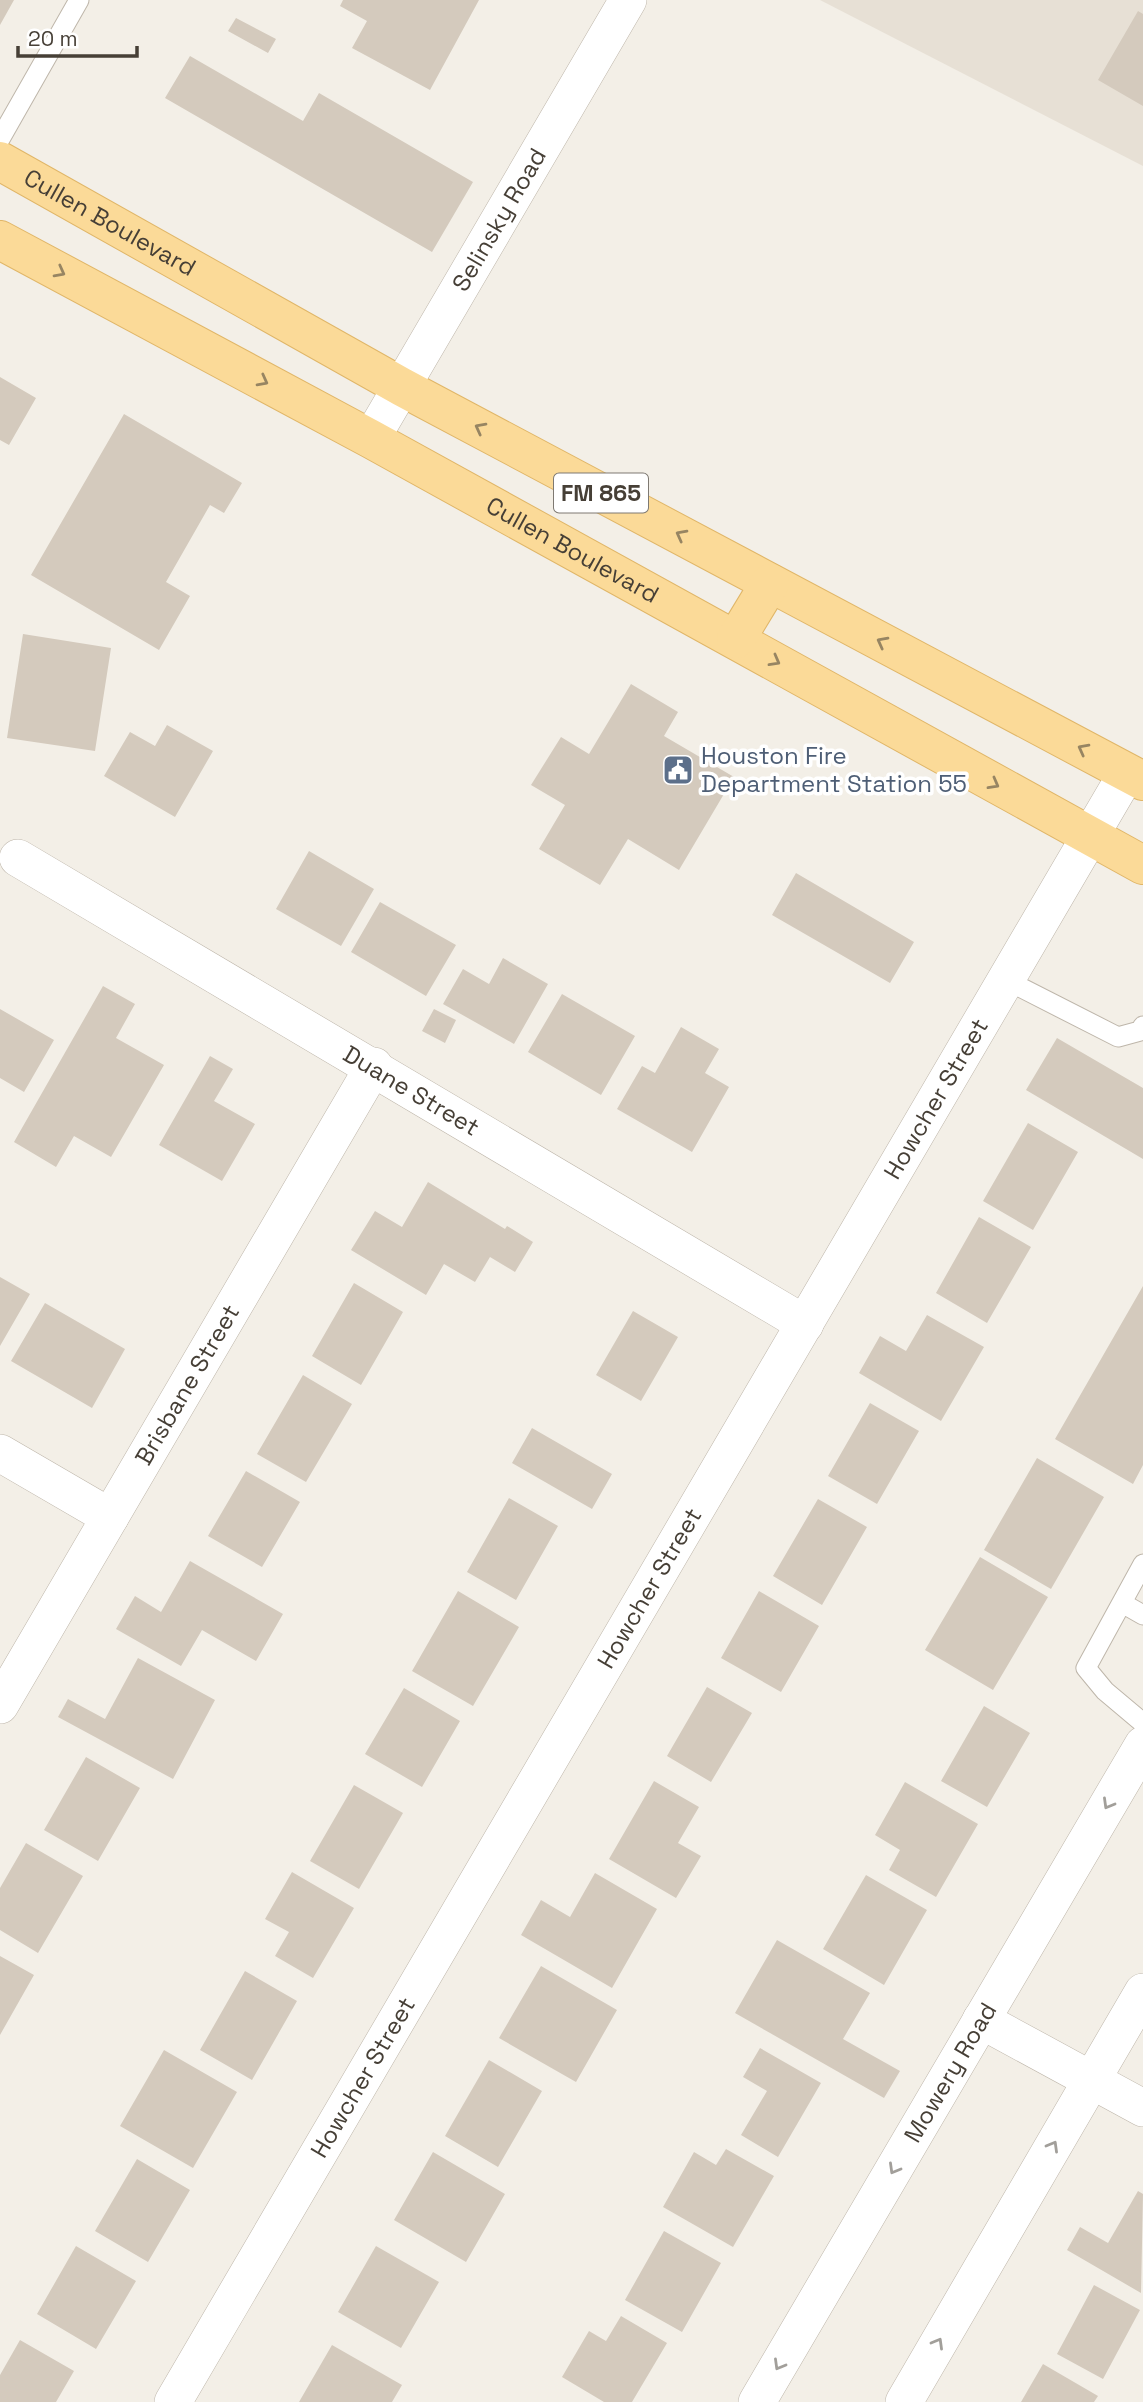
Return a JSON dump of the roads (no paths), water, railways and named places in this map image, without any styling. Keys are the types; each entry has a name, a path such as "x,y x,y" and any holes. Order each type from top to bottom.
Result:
{"main road":[{"name":"Cullen Boulevard","path":"0,161 402,387 1135,777"},
{"name":"Cullen Boulevard","path":"0,240 371,439 736,639 1089,838 1143,864"},
{"path":"736,639 770,583"}],"street":[{"name":"Selinsky Road","path":"371,439 628,0"},
{"name":"Howcher Street","path":"173,2402 1089,838 1135,777"},
{"name":"Duane Street","path":"18,858 374,1066 805,1324"},
{"name":"Brisbane Street","path":"0,1705 374,1066"},
{"path":"0,1453 110,1517"},
{"name":"Mowery Road","path":"757,2402 1143,1745"},
{"path":"904,2402 1143,1992"},
{"path":"982,2020 1143,2108"}],"lane":[{"path":"0,139 79,0"},
{"path":"1006,980 1118,1037 1140,1031 1143,1026"},
{"path":"1143,1564 1086,1668 1105,1691 1143,1723"},
{"path":"1122,1603 1143,1615"}],"place":[{"name":"Houston Fire Department Station 55","path":"678,770"}]}
